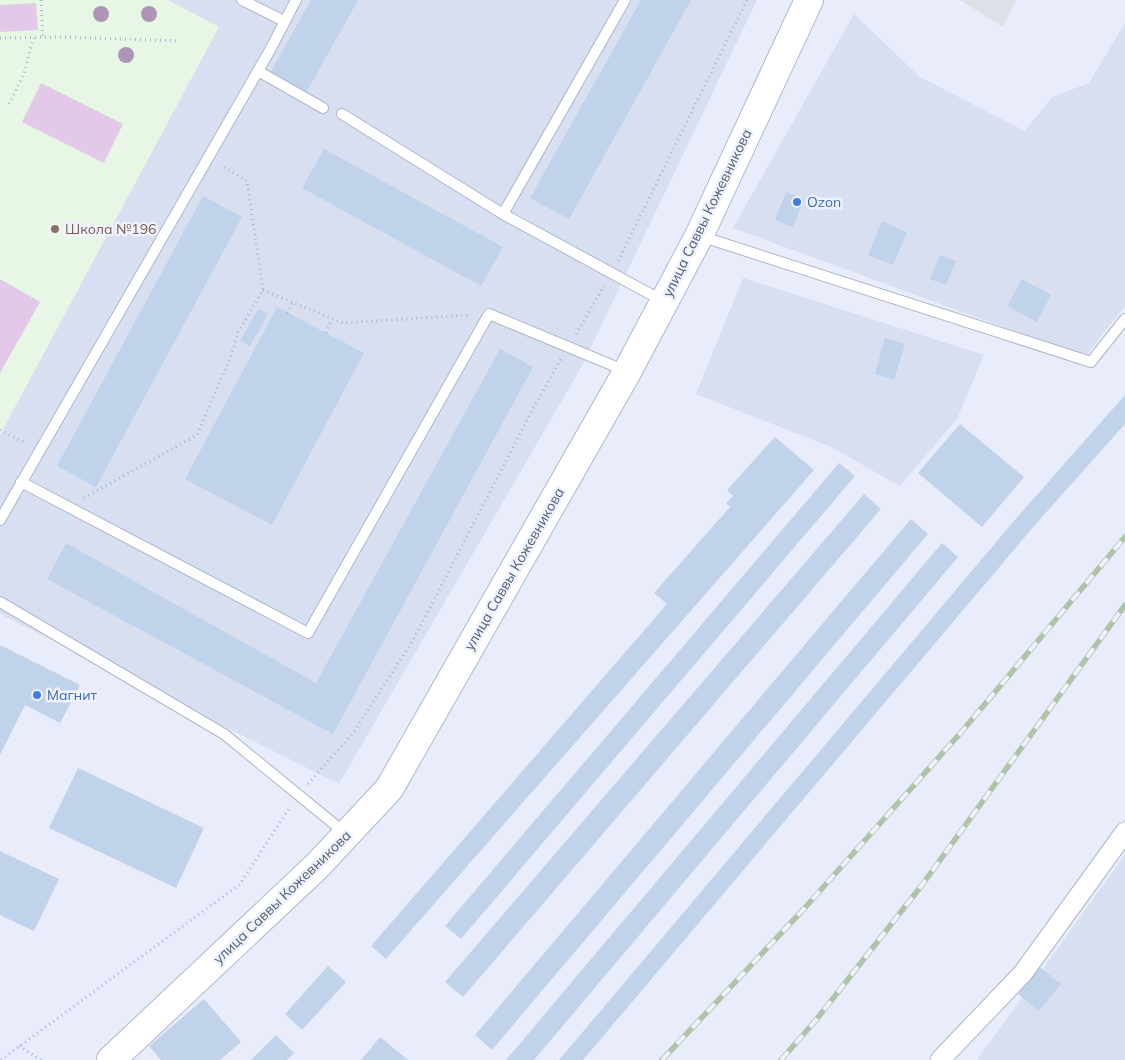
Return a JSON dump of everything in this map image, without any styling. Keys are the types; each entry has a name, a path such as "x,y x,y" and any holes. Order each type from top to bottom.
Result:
{"street":[{"name":"улица Саввы Кожевникова","path":"111,1060 317,866 389,789 627,372 699,236 809,0"},
{"path":"940,1060 1023,973 1125,832"}],"lane":[{"path":"242,0 284,21"},
{"path":"0,520 258,70 296,0"},
{"path":"503,214 625,0"},
{"path":"258,70 323,108"},
{"path":"342,114 503,214 664,302"},
{"path":"699,236 1091,362 1125,319"},
{"path":"21,482 308,633 489,314 627,372"},
{"path":"0,602 224,734 347,834"}],"path":[{"path":"41,0 43,37"},
{"path":"1,1060 240,884 298,795 354,733 412,642 534,407 612,274 747,0"},
{"path":"0,38 43,37 180,41"},
{"path":"9,104 24,74 33,38"},
{"path":"68,507 197,435 231,356 238,332 264,290 248,181 207,157"},
{"path":"264,290 342,323 489,314"},
{"path":"287,313 293,302"},
{"path":"326,334 332,319"},
{"path":"0,430 40,450"},
{"path":"19,1046 41,1060"}],"shaded area":[{"path":"0,0 757,0 582,366 339,784 0,614"},
{"name":"Школа №196","path":"0,0 168,0 219,27 0,435"},
{"path":"960,0 1016,0 1003,27"},
{"path":"36,3 38,30 0,32 0,5"},
{"path":"854,14 920,77 1025,131 1052,97 1089,83 1125,23 1125,306 1085,357 733,228"},
{"path":"41,83 123,124 104,163 22,122"},
{"path":"743,278 984,355 957,419 900,486 831,447 696,394"},
{"path":"0,279 40,302 0,373"},
{"path":"1125,853 1125,1060 977,1060 1122,859"}],"building":[{"path":"311,0 358,0 306,93 270,73"},
{"path":"641,0 691,0 569,219 530,198"},
{"path":"324,149 503,247 481,286 302,188"},
{"path":"786,192 804,199 793,227 775,220"},
{"path":"203,196 242,217 96,487 57,466"},
{"path":"882,221 907,232 893,265 868,255"},
{"path":"940,255 956,261 946,285 930,279"},
{"path":"1022,279 1051,295 1037,322 1007,306"},
{"path":"277,307 364,353 272,525 185,479"},
{"path":"258,309 268,314 250,346 240,341"},
{"path":"885,338 905,344 894,380 875,374"},
{"path":"500,349 533,367 333,734 47,579 66,543 316,683"},
{"path":"1125,395 1125,424 1034,526 583,1060 559,1060 1020,514"},
{"path":"960,424 1024,477 982,527 918,473"},
{"path":"775,437 814,470 386,959 371,946 667,604 654,593 730,507 726,503 733,496 727,490"},
{"path":"839,463 855,476 461,939 445,926"},
{"path":"864,494 881,509 463,997 445,982"},
{"path":"911,519 928,534 492,1050 475,1035"},
{"path":"942,543 958,557 534,1060 506,1060"},
{"name":"Магнит","path":"0,645 80,685 60,723 25,705 0,755"},
{"path":"78,768 204,828 176,888 49,828"},
{"path":"0,851 59,879 34,931 0,915"},
{"path":"328,966 346,982 302,1030 285,1014"},
{"path":"1039,967 1061,984 1039,1011 1018,994"},
{"path":"204,999 241,1042 220,1060 161,1060 149,1046"},
{"path":"276,1035 294,1053 287,1060 251,1060"},
{"path":"380,1037 408,1060 361,1060"}],"railway":[{"path":"662,1060 802,911 964,729 1125,537"},
{"path":"781,1060 816,1020 922,885 1125,605"}],"place":[{"name":"Ozon","path":"797,202"},
{"name":"Школа №196","path":"55,229"},
{"name":"Магнит","path":"37,695"}]}
